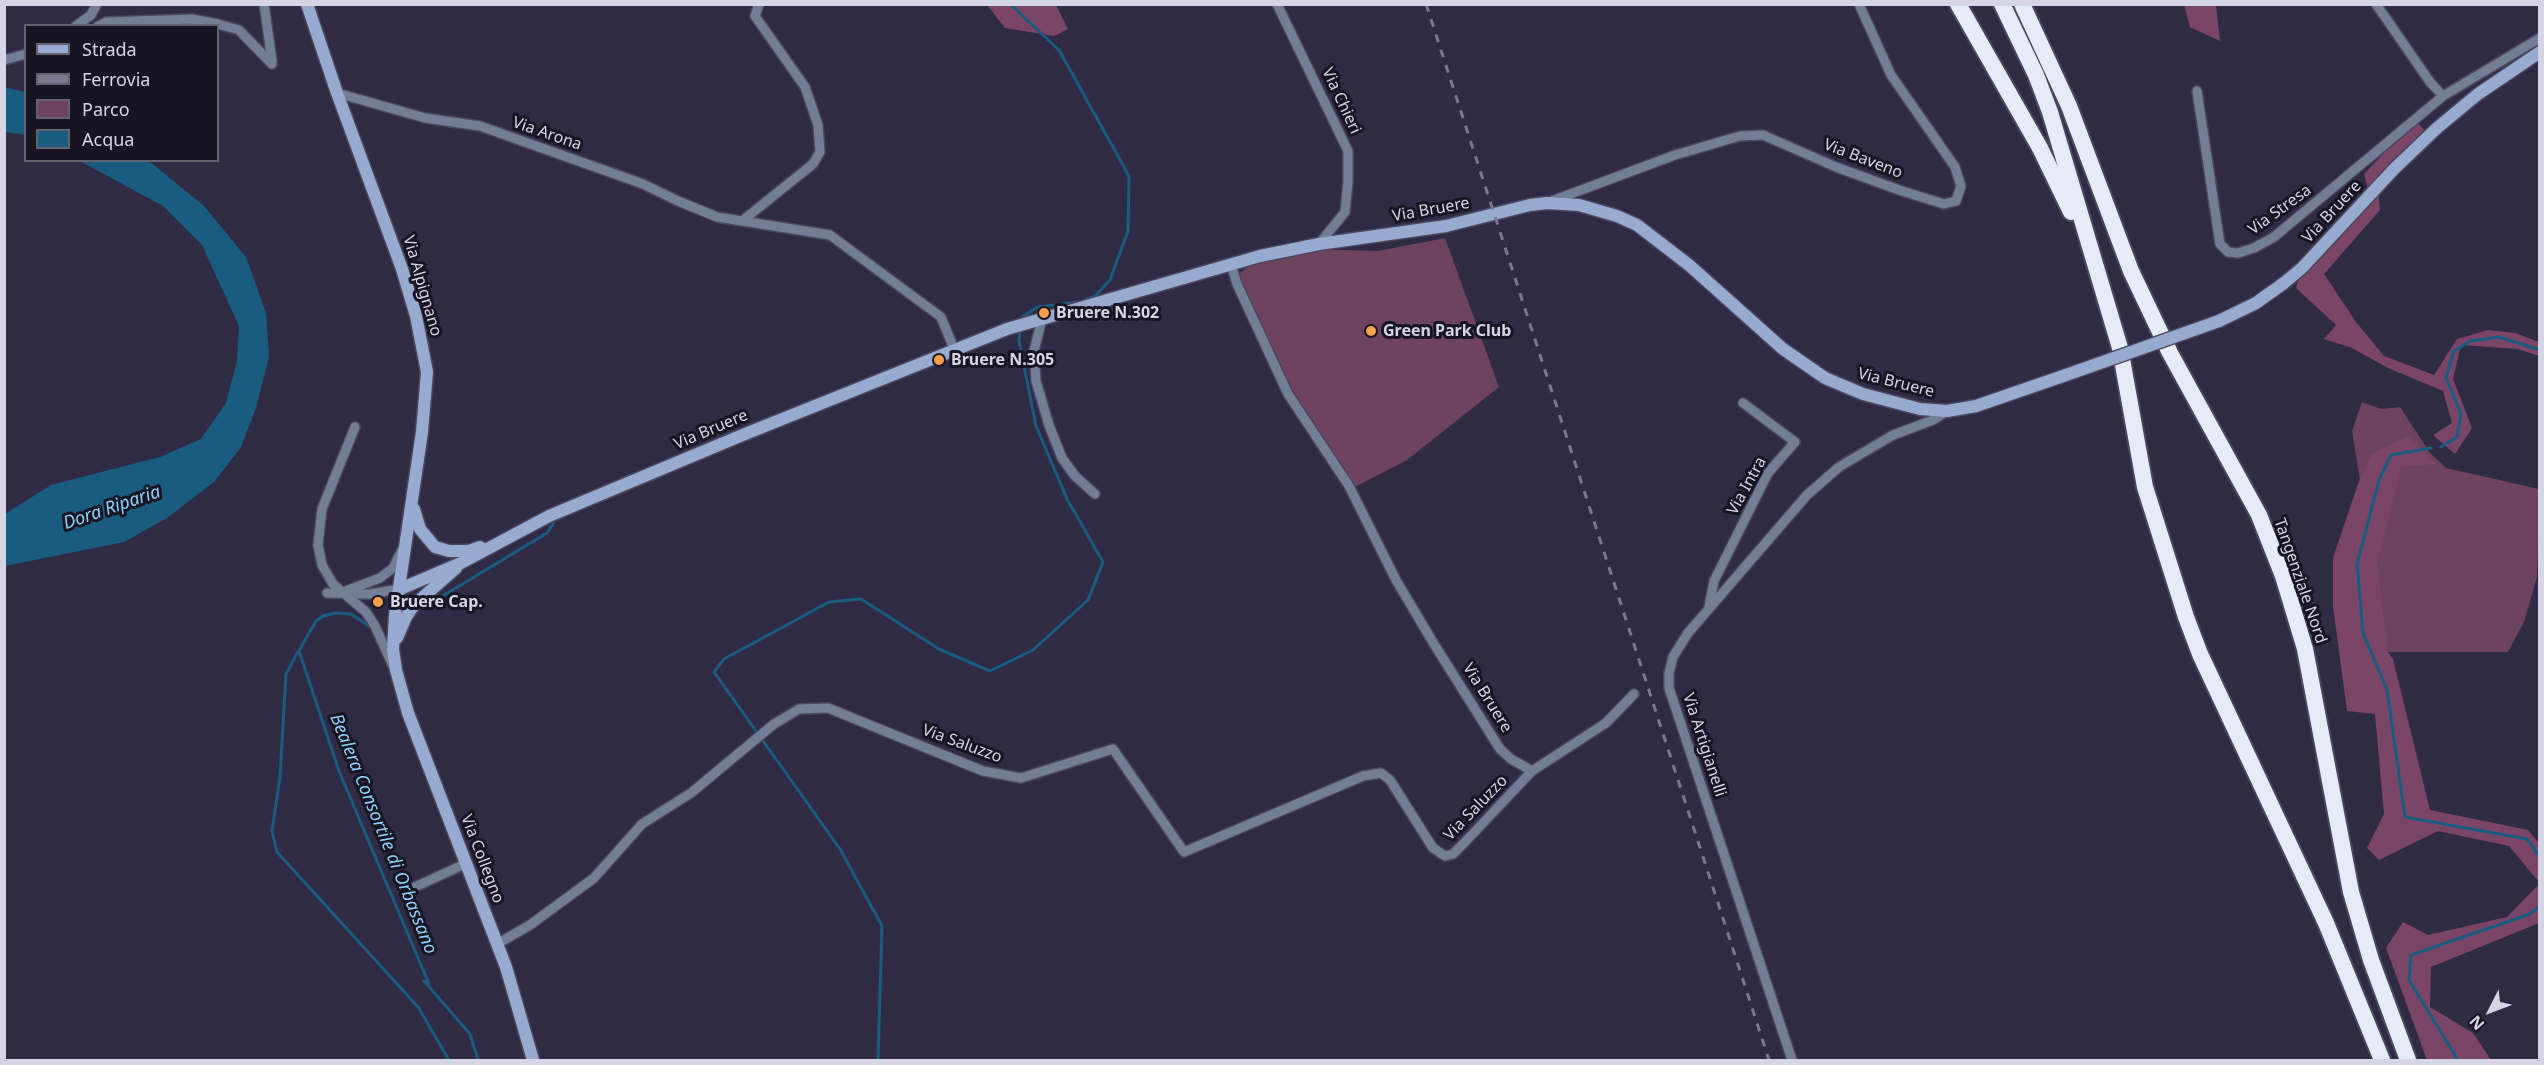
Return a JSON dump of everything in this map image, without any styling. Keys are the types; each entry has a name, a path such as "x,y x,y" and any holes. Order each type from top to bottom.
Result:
{"highway":[{"path":"1958,4 2040,148 2092,254"},
{"path":"2002,4 2036,75 2050,112 2120,348 2145,487 2186,617 2200,654 2326,923 2382,1060"},
{"path":"2022,4 2069,106"},
{"path":"2036,4 2057,59 2069,106"},
{"name":"Tangenziale Nord","path":"2069,106 2131,271 2170,352 2259,515 2283,576 2305,649 2351,892 2371,960 2408,1060"}],"street":[{"path":"79,24 91,15 97,4"},
{"path":"219,24 238,30 272,64 264,4"},
{"name":"Via Alpignano","path":"307,4 402,269 416,316 427,372 422,432 400,589"},
{"path":"742,221 813,164 820,152 818,125 805,87 755,16 759,4"},
{"name":"Via Chieri","path":"1277,4 1348,151 1345,212 1319,244"},
{"name":"Via Baveno","path":"1547,203 1675,155 1740,136 1763,135 1836,167 1899,190 1944,204 1956,201 1960,186 1955,167 1891,75 1859,4"},
{"path":"2376,4 2443,96"},
{"path":"102,24 192,19 218,24"},
{"name":"Via Stresa","path":"2197,91 2220,244 2228,252 2238,253 2254,248 2274,237 2443,96 2540,38"},
{"name":"Via Bruere","path":"400,589 461,563 549,516 682,460 954,349 1042,319 1231,264 1319,244 1446,226 1530,205 1547,203 1565,203 1593,208 1637,225 1689,265 1783,349 1826,378 1863,394 1896,404 1947,411 1976,406 2219,321 2256,303 2293,275 2437,128 2478,94 2540,52"},
{"path":"4,60 24,55"},
{"name":"Via Arona","path":"337,93 425,118 480,126 643,184 717,217 830,235 941,317 954,349"},
{"name":"Via Bruere","path":"1231,264 1237,284 1288,394 1349,486 1396,580 1428,635 1500,749 1511,759 1532,771"},
{"path":"1042,319 1034,351 1036,381 1049,425 1062,458 1075,476 1095,494"},
{"name":"Via Intra","path":"1709,609 1714,581 1768,473 1795,442 1743,403"},
{"name":"Via Artigianelli","path":"1792,1060 1669,688 1669,673 1673,657 1688,633 1807,495 1839,466 1893,435 1933,420 1947,411"},
{"name":"Via Collegno","path":"355,427 322,509 318,545 322,565 333,584 366,612 396,670"},
{"path":"413,498 414,516 420,529 435,547 449,551 469,551 502,541"},
{"path":"344,592 381,578 393,568 407,540"},
{"path":"393,649 406,617 414,605 461,563"},
{"path":"327,593 369,594 400,589"},
{"name":"Via Collegno","path":"400,589 393,649 396,670 408,713 506,967 533,1060"},
{"path":"1532,771 1606,723 1634,694"},
{"name":"Via Saluzzo","path":"497,944 530,925 594,878 642,824 691,793 760,735 799,709 828,708 983,771 1021,778 1113,749 1184,852 1363,776 1381,773 1390,780 1433,848 1445,856 1453,854 1532,771"},
{"path":"404,892 466,863"}],"green space":[{"name":"Green Park Club","path":"1445,238 1499,387 1407,460 1355,487 1290,389 1237,275 1274,248 1378,251"},
{"path":"2362,402 2381,409 2400,407 2430,453 2446,468 2539,489 2537,577 2524,622 2508,652 2388,652 2352,431"}],"shaded area":[{"path":"987,5 1056,5 1068,29 1054,36 1005,28"},
{"path":"2184,5 2216,5 2220,41 2190,27"},
{"path":"2416,119 2428,136 2378,187 2380,210 2324,274 2356,322 2384,356 2434,375 2457,339 2488,330 2515,333 2539,342 2539,356 2518,349 2461,345 2453,379 2472,428 2455,454 2433,435 2452,423 2443,391 2388,368 2352,348 2324,339 2336,325 2296,288 2302,268 2370,196 2364,174"},
{"path":"2408,436 2436,464 2401,467 2377,565 2388,652 2393,659 2430,810 2528,830 2539,843 2539,882 2509,846 2438,831 2379,860 2367,848 2384,814 2375,714 2347,711 2333,606 2333,558 2359,481 2371,455"},
{"path":"2539,884 2539,923 2431,967 2430,1007 2473,1033 2491,1060 2427,1060 2386,948 2403,922 2428,935 2507,917"}],"water":[{"path":"4,87 24,92 24,135 5,132"},
{"name":"Dora Riparia","path":"82,162 150,162 204,206 246,257 266,313 269,357 256,408 241,447 214,482 167,518 124,542 5,566 5,514 51,485 160,457 201,439 226,403 237,361 239,326 202,245 163,206"}],"waterway":[{"path":"1010,4 1059,50 1129,176 1128,231 1110,280 1095,296 1080,302 1038,307 1023,316"},
{"path":"878,1060 882,926 840,849 714,672 724,659 829,602 861,599 939,649 990,671 1033,650 1088,600 1103,562 1067,499 1036,426 1019,341 1020,332"},
{"path":"2441,447 2457,437 2461,414 2446,378 2454,351 2470,341 2499,337 2540,350"},
{"path":"2431,448 2391,455 2379,480 2357,564 2363,633 2387,690 2405,817 2527,839 2540,857"},
{"name":"Bealera Consortile di Orbassano","path":"431,603 547,533 553,524"},
{"name":"Bealera Consortile di Orbassano","path":"369,626 351,614 336,613 323,616 316,621 299,651 339,771 429,984 424,981 470,1034 478,1060"},
{"path":"298,652 286,674 280,777 272,831 277,852 418,1007 449,1060"},
{"path":"2458,1060 2409,980 2411,955 2530,914 2540,906"}],"railway":[{"path":"1426,4 1769,1060"}],"place":[{"name":"Bruere N.302","path":"1044,313"},
{"name":"Green Park Club","path":"1371,331"},
{"name":"Bruere N.305","path":"939,360"},
{"name":"Bruere Cap.","path":"378,602"}]}
